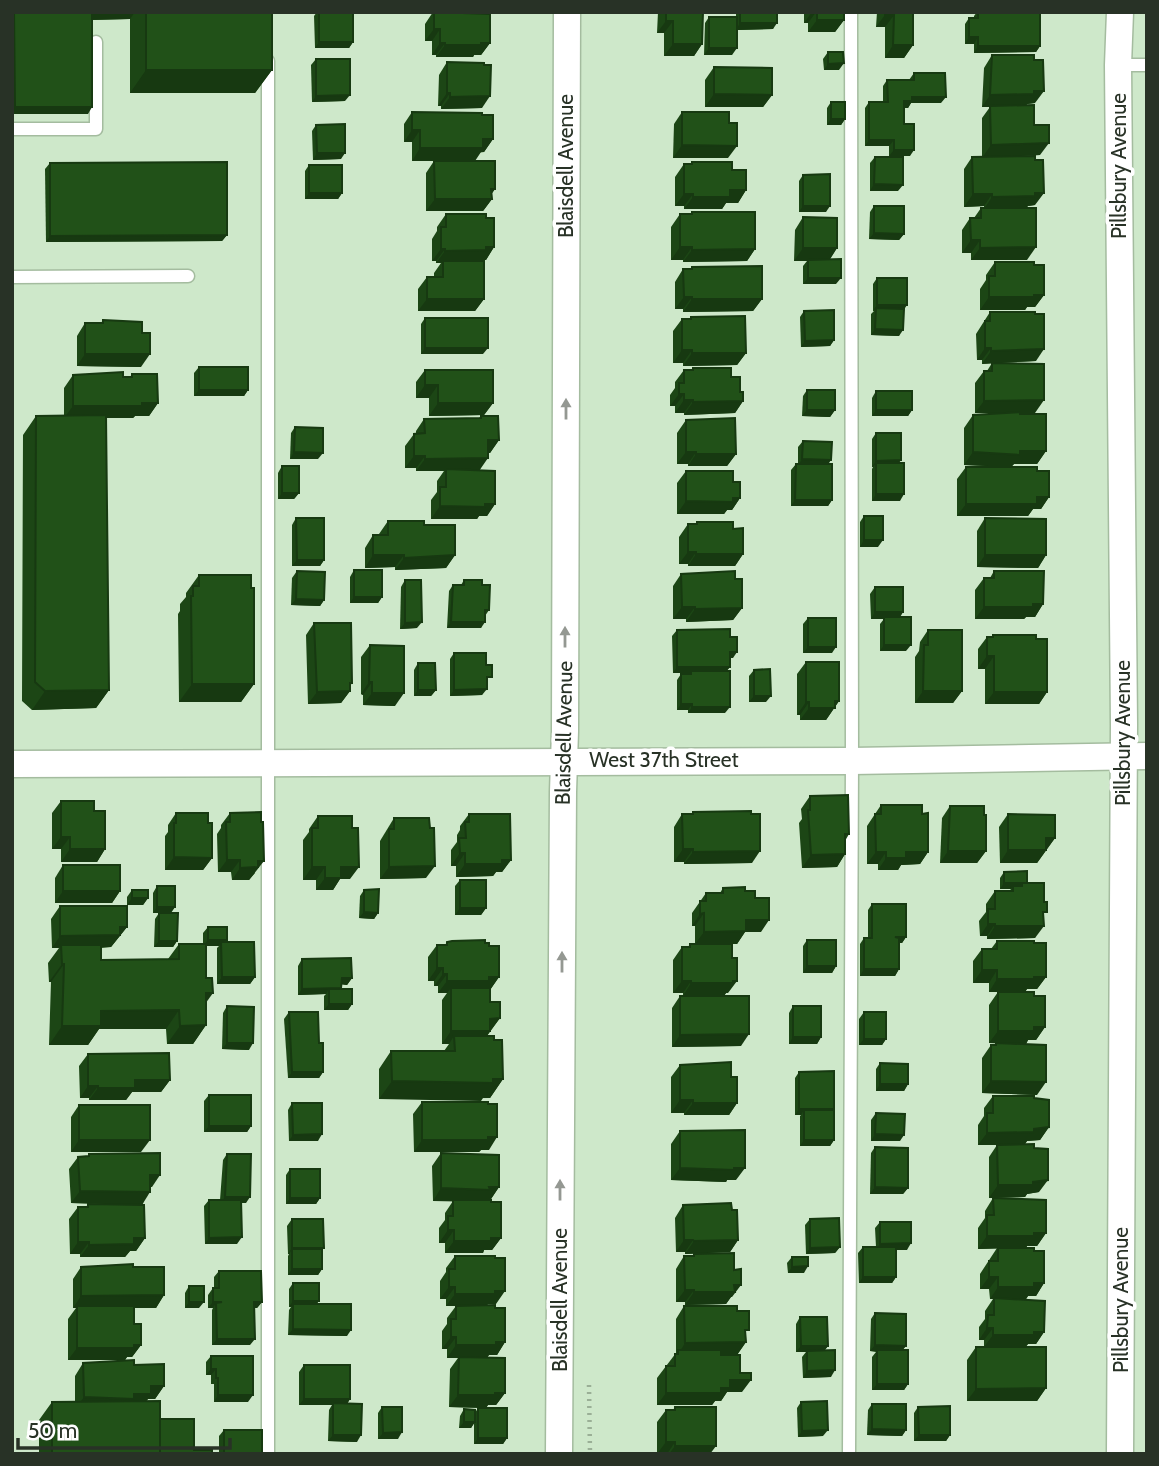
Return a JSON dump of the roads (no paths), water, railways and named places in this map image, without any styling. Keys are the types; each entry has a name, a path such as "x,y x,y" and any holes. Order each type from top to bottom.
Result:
{"street":[{"name":"Blaisdell Avenue","path":"559,1454 567,12"},
{"name":"Pillsbury Avenue","path":"1120,12 1118,65 1135,757 1121,1454"},
{"name":"West 37th Street","path":"12,764 852,761 1135,757"}],"lane":[{"path":"849,1454 851,12"},
{"path":"12,129 96,129 96,42"},
{"path":"268,54 268,1454"},
{"path":"1118,65 1147,65"},
{"path":"12,277 188,276"}]}
